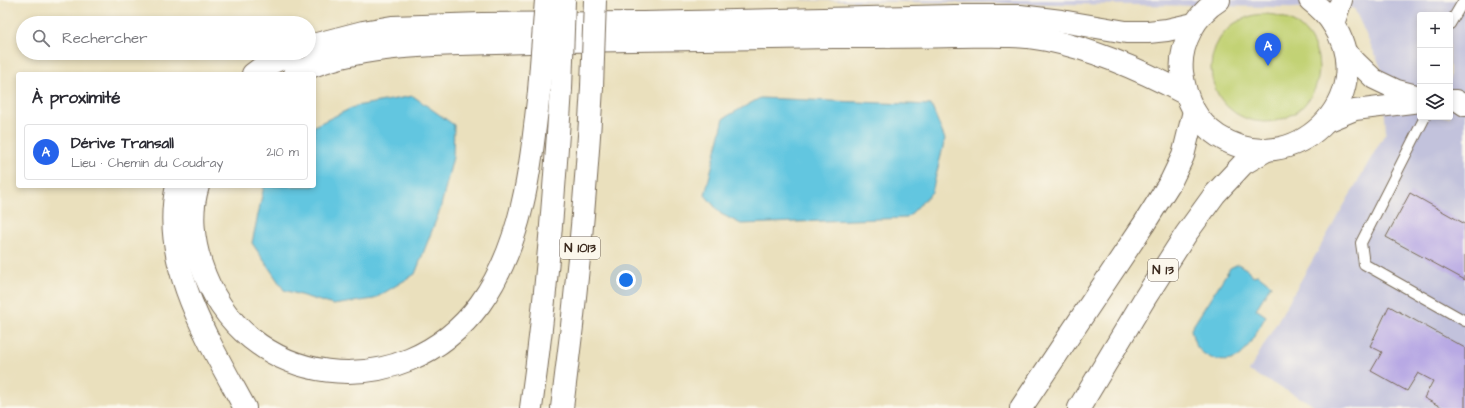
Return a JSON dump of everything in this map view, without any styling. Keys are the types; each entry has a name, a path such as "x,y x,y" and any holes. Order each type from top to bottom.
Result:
{"main road":[{"path":"198,188 194,214 196,248 205,277 216,299 238,328 254,342 275,355 293,363 308,368 338,374 361,374 383,371 406,364 429,353 446,341 465,324 480,304 492,286 513,237 522,204 533,147 546,0"},
{"name":"N 1013","path":"531,408 548,255 561,89 564,0"},
{"name":"N 1013","path":"562,408 580,254 587,171 595,0"},
{"path":"1021,408 1171,181 1183,156 1190,103 1182,70 1184,46 1194,24 1211,5 1219,0"},
{"path":"298,72 312,65 350,55 392,47 428,45 742,38 982,36 1045,40 1068,45 1150,75 1190,103 1208,128 1225,140 1238,146 1267,150 1283,148 1299,142 1313,134 1326,122 1335,110 1341,96 1345,81 1346,65 1340,37 1333,24 1322,10 1310,0"},
{"path":"1333,24 1341,0"},
{"path":"316,44 363,32 392,28 482,24 642,23 955,16 1020,16 1126,32 1167,30 1194,24"},
{"path":"256,72 278,60"},
{"name":"N 13","path":"1079,408 1145,298 1186,234 1215,194 1243,164 1267,150"},
{"path":"177,188 173,208 173,233 182,275 193,306 208,339 245,408"}],"street":[{"path":"1344,50 1374,80 1397,90 1417,95"},
{"path":"1453,100 1456,100 1465,106"},
{"path":"1326,122 1355,110 1417,102"}],"lane":[{"path":"1453,19 1464,0"},
{"path":"1423,120 1361,243 1364,264 1465,321"}],"shaded area":[{"path":"777,0 1465,0 1465,408 1320,408 1249,371 1386,132 1382,70 1354,8"}],"green space":[{"path":"1265,14 1286,18 1303,30 1315,47 1319,68 1315,89 1303,106 1286,118 1265,122 1244,118 1227,106 1215,89 1211,68 1215,47 1227,30 1244,18"}],"water":[{"path":"413,96 454,125 453,157 440,210 415,274 374,299 333,305 284,290 252,243 264,188 316,188 316,125 356,106"},
{"path":"760,98 931,105 945,139 932,192 907,218 741,224 721,214 705,195 724,118"},
{"path":"1238,264 1248,270 1252,276 1258,275 1271,285 1256,309 1266,316 1241,355 1230,360 1218,360 1201,352 1193,338 1191,329 1230,268"}],"building":[{"path":"1410,193 1465,224 1465,280 1386,237"},
{"path":"1389,306 1465,348 1465,408 1443,408 1424,398 1433,381 1418,373 1407,391 1371,371 1382,352 1370,346"}],"place":[{"name":"Dérive Transall","path":"1268,66"}]}
